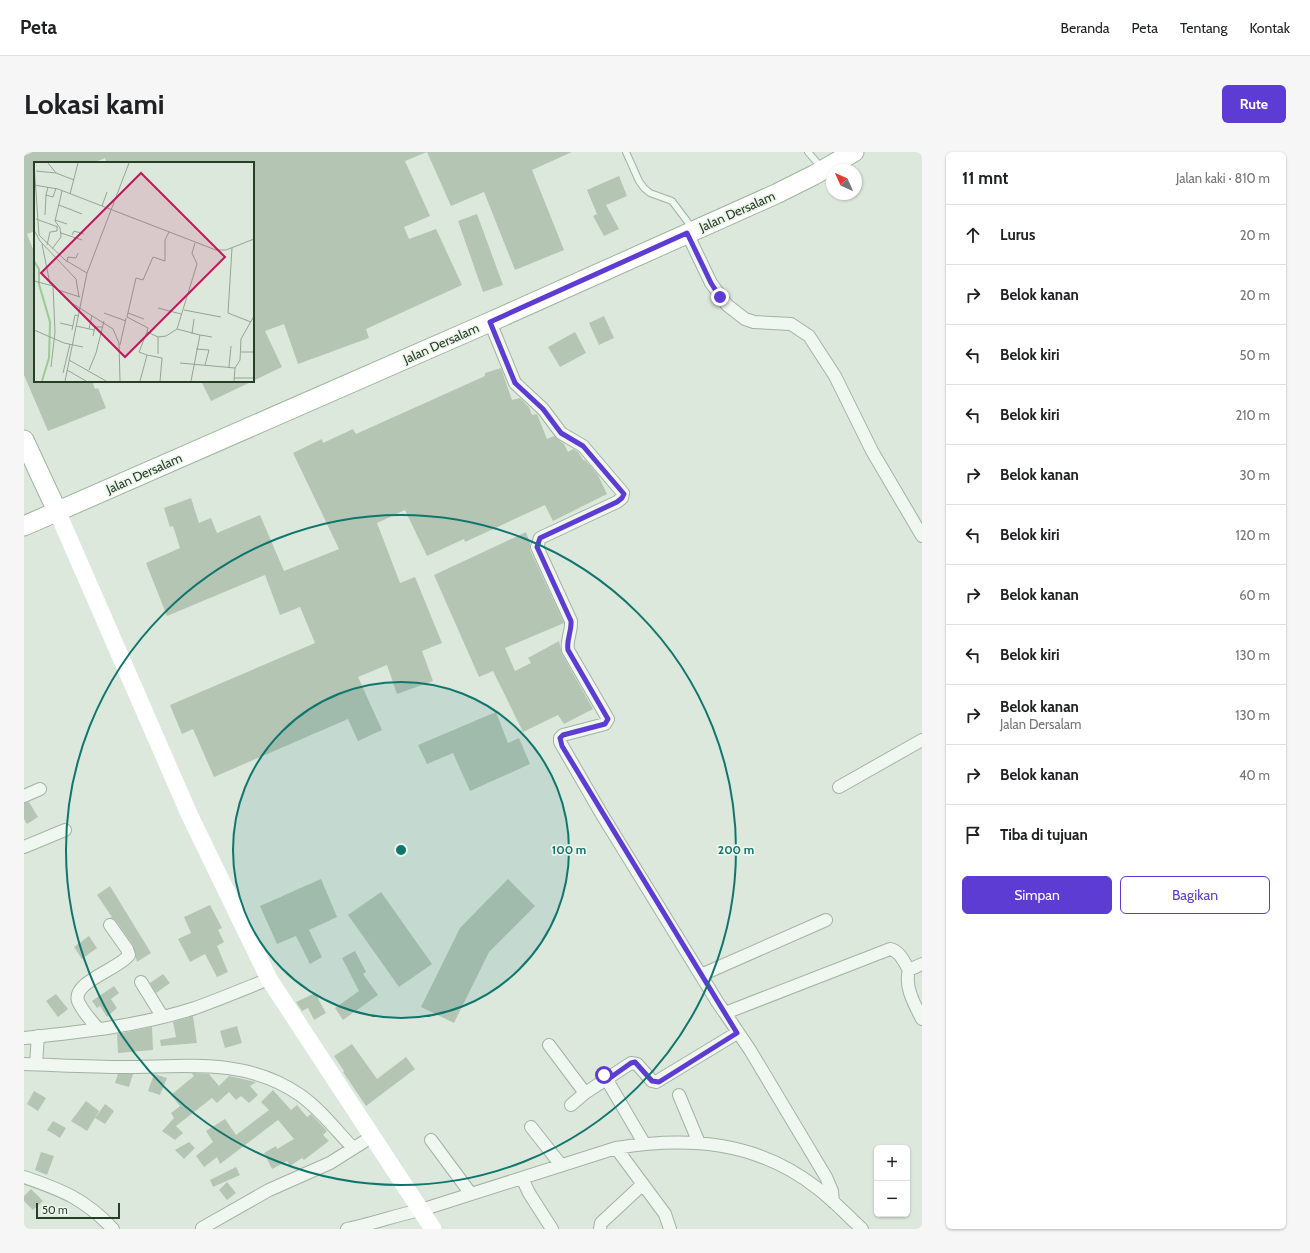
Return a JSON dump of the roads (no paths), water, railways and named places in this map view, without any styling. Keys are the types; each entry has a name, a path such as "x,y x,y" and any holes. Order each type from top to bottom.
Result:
{"main road":[{"name":"Jalan Dersalam","path":"24,526 490,322 776,194 824,170 854,152"},
{"path":"24,440 57,511 190,816 269,979 434,1229"}],"street":[{"path":"691,232 711,283 727,305 745,318 754,322 791,324 803,331 812,340 835,376 872,451 922,536"},
{"path":"490,322 515,383 543,409 561,433 583,446 623,493 622,498 617,502 540,538 538,541 537,547 571,621 572,628 567,645 568,650 608,719 605,724 563,735 560,738 560,742 701,975 737,1033 750,1050 826,1177 832,1191 833,1202"},
{"path":"839,787 922,740"},
{"path":"24,796 40,789"},
{"path":"24,847 65,830"},
{"path":"701,975 826,920"},
{"path":"98,1029 81,1006 78,996 79,992 87,983 123,961 129,955 127,949 110,925"},
{"path":"725,1013 890,949 895,950 899,954 908,970 907,978 912,998 922,1019"},
{"path":"908,970 922,964"},
{"path":"24,1038 98,1029 162,1016 194,1008 269,979"},
{"path":"141,982 162,1016"},
{"path":"571,1105 606,1078 631,1063 635,1062 652,1081 659,1082 737,1033"},
{"path":"38,1036 33,1060 122,1067 220,1066 268,1078 300,1095 319,1111 353,1148"},
{"path":"549,1045 585,1093"},
{"path":"606,1078 644,1143"},
{"path":"679,1095 699,1143"},
{"path":"531,1127 561,1164"},
{"path":"197,1229 269,1190 330,1163 373,1136"},
{"path":"431,1140 471,1194"},
{"path":"347,1229 365,1226 401,1214 421,1210 561,1164 616,1148 644,1143 699,1143 730,1146 774,1162 816,1187 862,1229"},
{"path":"616,1148 666,1214 670,1229"},
{"path":"24,1176 60,1190 86,1204 113,1229"},
{"path":"522,1178 529,1193 552,1229"},
{"path":"600,1229 601,1223 643,1184"},
{"path":"197,1229 220,1229"}],"lane":[{"path":"626,152 639,181 644,188 672,202 691,232"},
{"path":"808,152 824,170"}]}
